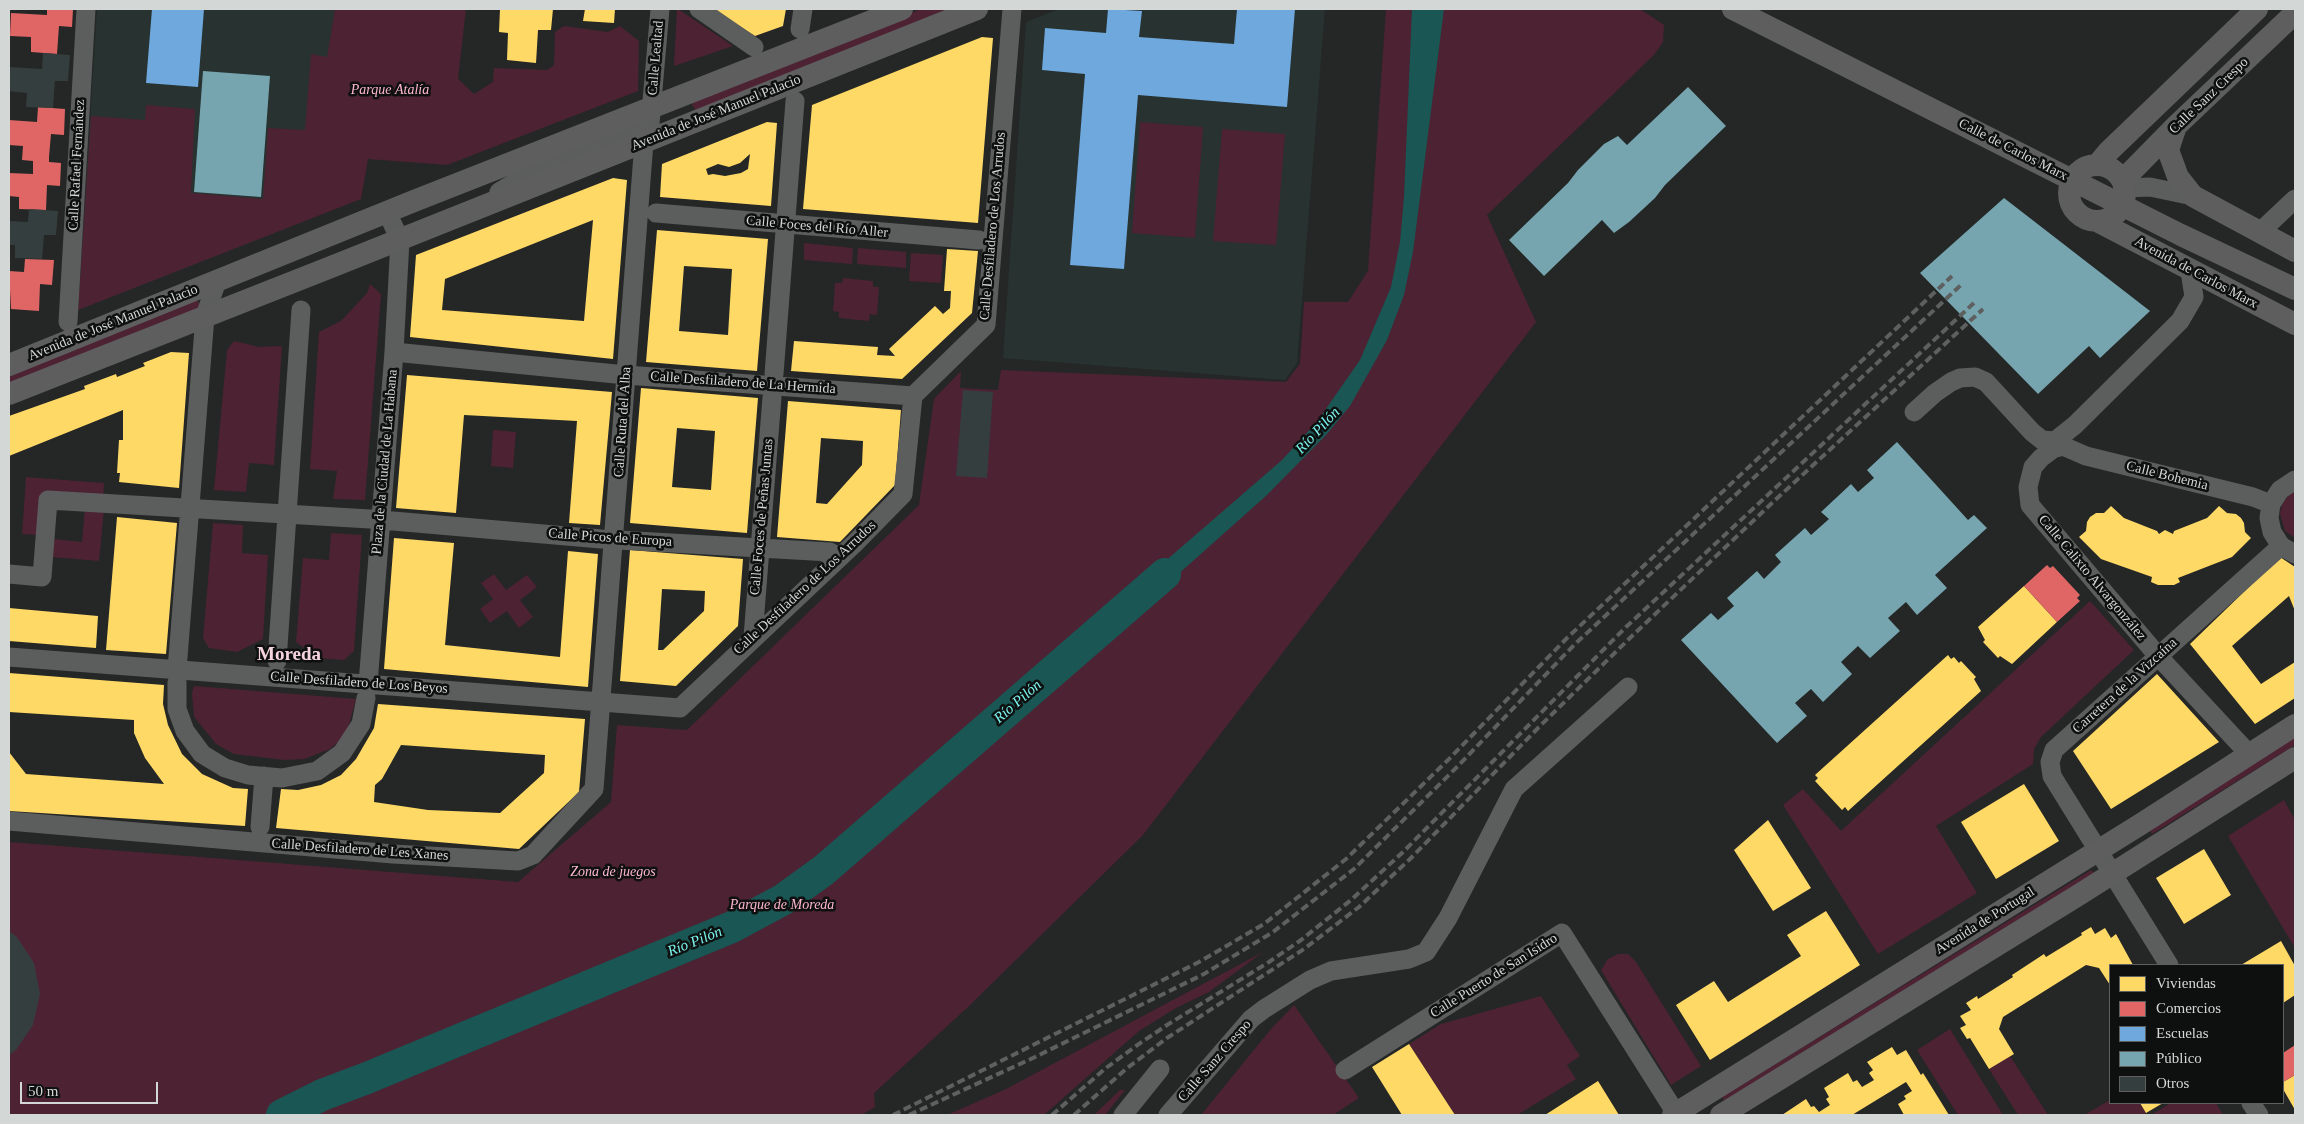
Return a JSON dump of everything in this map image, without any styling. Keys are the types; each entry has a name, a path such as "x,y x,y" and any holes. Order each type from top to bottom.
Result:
{"main road":[{"name":"Avenida de José Manuel Palacio","path":"9,364 387,212 902,9"},
{"name":"Avenida de José Manuel Palacio","path":"9,394 977,9"},
{"name":"Calle de Carlos Marx","path":"1733,9 2181,235 2295,289"},
{"path":"2098,164 2108,152 2257,9"},
{"name":"Calle Sanz Crespo","path":"2124,184 2176,126 2295,13"},
{"path":"2176,126 2168,150 2178,177 2193,196 2295,251"},
{"path":"2098,164 2110,167 2124,184 2124,204 2117,213 2108,219 2097,221 2086,219 2077,213 2071,203 2069,192 2071,182 2078,172 2086,166 2098,164"},
{"name":"Avenida de Carlos Marx","path":"2097,221 2295,324"},
{"name":"Avenida de Portugal","path":"1675,1115 2295,725"},
{"name":"Avenida de Portugal","path":"1721,1115 2113,873 2295,758"}],"street":[{"name":"Calle Rafael Fernández","path":"68,322 86,9"},
{"name":"Calle Lealtad","path":"652,108 660,9"},
{"path":"699,9 754,47"},
{"path":"800,29 803,9"},
{"name":"Calle Desfiladero de Los Arrudos","path":"680,708 903,494 913,396 986,325 1012,9"},
{"path":"774,374 795,101"},
{"name":"Avenida de José Manuel Palacio","path":"455,218 533,172 650,124 652,108"},
{"name":"Calle Ruta del Alba","path":"602,701 644,142"},
{"path":"2124,184 2193,196"},
{"path":"2260,232 2295,199"},
{"path":"387,212 400,240"},
{"name":"Calle Foces del Río Aller","path":"656,213 979,240"},
{"name":"Plaza de la Ciudad de La Habana","path":"205,316 177,676 178,708 185,731 202,754 225,768 248,775 282,778 318,771 342,753 361,724 367,691 394,352 400,240"},
{"path":"2050,447 2075,425 2180,321 2194,297 2190,271"},
{"name":"Avenida de José Manuel Palacio","path":"205,316 217,281"},
{"path":"277,660 301,310"},
{"name":"Calle Desfiladero de La Hermida","path":"394,352 626,375 913,396"},
{"name":"Calle Bohemia","path":"1914,412 1935,393 1951,382 1960,378 1975,377 1986,382 2032,432 2050,447 2271,504"},
{"name":"Calle Foces de Peñas Juntas","path":"753,637 772,397"},
{"path":"2075,425 2073,439 2077,448 2086,456"},
{"name":"Calle Calixto Alvargonzález","path":"2050,447 2033,467 2028,487 2030,505 2158,656 2249,754"},
{"path":"2288,550 2272,532 2269,518 2271,504 2280,490 2295,480"},
{"name":"Calle Picos de Europa","path":"9,574 42,577 48,500 381,520 614,539 830,552 838,557"},
{"name":"Carretera de la Vizcaína","path":"2168,964 2052,776 2050,762 2054,750 2158,656 2288,550"},
{"name":"Calle Desfiladero de Los Beyos","path":"9,657 177,676 367,691 602,701 680,708"},
{"name":"Calle Sanz Crespo","path":"1168,1115 1251,1019 1264,1009 1310,980 1331,971 1409,959 1426,952 1448,918 1514,789 1628,687"},
{"name":"Calle Desfiladero de Les Xanes","path":"9,821 393,854 518,861 533,855 594,789 602,701"},
{"path":"260,827 264,776"},
{"name":"Calle Puerto de San Isidro","path":"1345,1070 1562,933 1675,1115"},
{"path":"1123,1115 1160,1069"},
{"path":"2252,1104 2259,1115"}],"shaded area":[{"path":"97,9 335,9 303,222 78,310"},
{"path":"1059,9 1325,9 1297,363 1285,380 1003,358 1026,22"}],"green space":[{"name":"Parque Atalía","path":"335,9 466,9 458,79 474,94 493,82 494,68 547,70 554,65 555,32 564,26 608,32 620,26 639,41 638,91 447,165 368,159 361,199 78,310 91,116 145,120 146,105 195,109 191,193 263,199 268,128 305,130 311,54 327,57"},
{"path":"678,9 733,46 674,66"},
{"path":"921,9 958,9 697,112 692,105 694,99"},
{"name":"Parque de Moreda","path":"1386,9 1640,9 1664,25 1663,42 1654,55 1487,215 1536,322 1143,835 967,1008 874,1093 875,1107 861,1115 9,1115 9,842 518,882 611,802 617,725 687,730 919,505 934,399 961,371 960,388 998,390 1001,370 1286,382 1300,364 1304,302 1348,302 1368,271"},
{"path":"1140,122 1203,127 1195,238 1132,233"},
{"path":"1222,129 1285,134 1276,245 1213,241"},
{"path":"804,243 853,248 852,264 804,260"},
{"path":"858,248 906,252 906,268 857,264"},
{"path":"911,253 943,255 941,283 909,281"},
{"path":"843,278 873,281 873,287 879,287 877,315 870,314 869,321 839,318 839,312 833,311 835,283 842,283"},
{"path":"370,284 381,294 365,500 333,499 337,471 310,469 319,332 341,321 367,293"},
{"path":"197,299 200,306 195,310 9,384 9,372"},
{"path":"234,341 259,347 282,346 274,465 249,463 246,492 214,490 227,350"},
{"path":"493,430 516,432 513,468 491,466"},
{"path":"26,477 104,483 103,499 41,494 38,535 22,534"},
{"path":"2295,491 2295,538 2285,531 2280,514 2282,505 2287,497"},
{"path":"85,507 104,509 99,561 52,557 54,539 82,542"},
{"path":"213,523 243,525 242,553 268,555 263,639 237,652 209,648 203,638"},
{"path":"331,533 362,535 354,651 344,660 317,658 296,642 303,558 329,560"},
{"path":"494,574 506,590 527,575 537,587 520,600 533,617 519,628 507,611 490,623 480,609 493,599 481,583"},
{"path":"2090,601 2134,650 2041,737 2034,749 2033,764 1936,826 1977,893 1878,954 1783,805 1803,789 1841,831"},
{"path":"194,686 356,699 348,728 342,739 330,749 304,759 285,760 234,754 216,744 194,717 192,693"},
{"path":"2295,734 2295,745 2152,834 2148,827"},
{"path":"2284,800 2295,820 2295,948 2228,836"},
{"path":"2091,870 2095,874 1725,1102 1722,1097"},
{"path":"1263,952 1209,992 1176,1008 1139,1031 1044,1115 947,1115 1006,1089"},
{"path":"1618,954 1628,954 1636,962 1701,1066 1671,1085 1601,970 1608,959"},
{"path":"1541,996 1580,1056 1567,1065 1576,1079 1517,1115 1455,1115 1409,1044 1441,1024"},
{"path":"1294,1005 1359,1098 1333,1115 1201,1115 1271,1029"},
{"path":"1950,1029 2003,1115 1958,1115 1917,1050"},
{"path":"2010,1056 2048,1115 2018,1115 1989,1069"},
{"path":"1120,1090 1125,1090 1105,1115 1094,1115"},
{"path":"2109,1101 2109,1104 2141,1104 2146,1113 2143,1115 2084,1115"},
{"path":"2169,1104 2217,1104 2223,1115 2151,1115"}],"water":[{"path":"1412,9 1444,9 1413,252 1404,295 1387,340 1350,406 1327,434 1267,495 1138,610 1125,596 1282,460 1316,423 1360,360 1391,287 1400,242 1404,197"}],"building: Viviendas":[{"path":"500,9 553,9 551,30 538,30 536,63 507,60 508,33 499,32"},
{"path":"585,9 615,9 614,23 583,21"},
{"path":"713,9 786,9 783,26 755,36"},
{"path":"982,37 993,38 978,223 803,209 812,105"},
{"path":"767,122 777,123 771,206 660,197 662,164","holes":["750,154 748,169 741,173 725,176 708,175 706,169 718,164 729,167 740,163"]},
{"path":"613,178 627,180 613,359 410,337 416,255","holes":["593,220 584,321 442,310 445,279"]},
{"path":"657,230 768,239 757,371 646,362","holes":["684,266 732,269 728,335 679,331"]},
{"path":"947,249 978,251 972,313 902,379 791,371 794,341 878,347 877,355 895,356 889,349 935,306 943,314 950,308 951,291 944,291"},
{"path":"171,352 189,353 179,488 119,482 120,473 117,473 119,440 123,440 123,410 9,456 9,416 85,389 84,386 116,374 117,377 145,366 143,363"},
{"path":"407,375 612,392 600,525 569,523 577,421 464,415 456,513 396,508"},
{"path":"641,388 758,398 747,533 630,523","holes":["677,428 715,431 711,490 672,487"]},
{"path":"788,401 901,410 895,485 840,542 777,537","holes":["821,438 863,441 862,465 827,504 816,503"]},
{"path":"2111,506 2124,518 2157,531 2159,534 2165,530 2173,534 2174,531 2207,518 2219,506 2227,513 2236,514 2241,518 2244,523 2245,532 2251,538 2232,557 2178,578 2180,582 2174,585 2158,585 2151,582 2152,577 2101,559 2079,537 2086,531 2087,522 2090,517 2096,513 2104,513"},
{"path":"117,517 177,523 166,654 106,650"},
{"path":"394,538 454,543 445,645 560,657 568,551 598,554 588,687 384,669"},
{"path":"630,550 743,559 738,626 676,686 620,681","holes":["662,589 705,591 704,611 663,650 658,650"]},
{"path":"2280,557 2295,567 2295,611 2289,596 2232,646 2261,684 2295,662 2295,698 2255,724 2190,644"},
{"path":"2024,586 2057,622 2012,664 2000,656 1998,658 1983,642 1985,640 1978,627"},
{"path":"9,608 98,616 96,648 9,641"},
{"path":"1948,655 1951,659 1954,657 1959,663 1961,661 1976,677 1974,679 1981,691 1848,811 1845,807 1842,810 1815,781 1818,778 1815,775"},
{"path":"9,673 164,685 163,704 168,725 182,754 202,774 233,788 248,789 245,826 9,811 9,752 26,774 164,784 145,758 134,733 134,720 9,712"},
{"path":"2157,674 2219,742 2111,809 2073,751"},
{"path":"378,704 585,719 579,792 519,849 276,828 281,789 298,790 321,785 341,775 356,759 374,728","holes":["401,745 545,755 544,773 500,813 428,810 374,802 375,785 382,779"]},
{"path":"2024,784 2059,841 1996,879 1961,822"},
{"path":"1768,820 1811,888 1773,911 1734,850"},
{"path":"2204,849 2231,895 2184,924 2156,878"},
{"path":"1826,911 1860,965 1710,1060 1676,1005 1714,981 1728,1002 1801,956 1787,935"},
{"path":"2091,927 2095,934 2105,928 2111,938 2116,934 2132,964 2109,964 2109,983 2099,968 2086,965 2003,1017 1999,1029 2014,1054 1989,1069 1970,1038 1967,1039 1960,1028 1966,1025 1960,1016 1971,1010 1966,1003 1977,996 1978,999 2013,977 2012,975 2044,954 2046,957 2082,935 2081,933"},
{"path":"2281,941 2295,966 2295,995 2284,1002 2284,964 2243,964"},
{"path":"1409,1044 1455,1115 1402,1115 1372,1067"},
{"path":"1892,1047 1897,1055 1906,1050 1949,1115 1904,1115 1898,1104 1906,1099 1904,1096 1912,1091 1906,1082 1852,1115 1782,1115 1806,1099 1811,1107 1814,1106 1819,1112 1830,1105 1826,1099 1829,1097 1824,1088 1848,1073 1853,1082 1857,1080 1862,1087 1874,1080 1869,1073 1873,1070 1867,1062"},
{"path":"2295,1075 2295,1110 2284,1091 2284,1081"},
{"path":"1598,1081 1619,1115 1545,1115"},
{"path":"2141,1104 2161,1104 2146,1113"}],"building: Comercios":[{"path":"47,9 73,9 72,27 59,26 57,54 31,52 31,37 10,36 11,13 47,15"},
{"path":"38,107 65,109 64,135 51,134 49,157 49,162 61,163 60,186 47,185 46,210 19,209 19,197 9,196 9,173 33,174 33,161 22,160 23,146 9,145 9,120 37,122"},
{"path":"25,259 54,260 52,285 40,284 39,311 11,309 9,271 24,272"},
{"path":"2047,565 2050,568 2053,566 2080,595 2077,598 2080,601 2057,622 2024,586"},
{"path":"2295,1045 2295,1075 2284,1081 2284,1052"}],"building: Escuelas":[{"path":"152,9 204,9 198,87 146,83"},
{"path":"1108,9 1142,11 1139,37 1234,44 1237,9 1295,9 1287,107 1138,95 1124,269 1070,265 1085,74 1042,70 1045,28 1106,33"}],"building: Público":[{"path":"203,71 270,76 261,197 194,192"},
{"path":"1688,87 1726,126 1629,222 1614,233 1602,220 1544,276 1509,240 1568,183 1604,144 1618,136 1627,145"},
{"path":"2004,198 2150,311 2100,358 2089,346 2038,394 1920,273"},
{"path":"1897,442 1968,520 1974,515 1987,528 1935,575 1947,588 1917,615 1906,602 1888,618 1900,631 1870,658 1858,646 1841,662 1852,674 1823,702 1811,689 1795,703 1807,716 1777,743 1681,640 1711,613 1718,620 1734,606 1727,598 1757,571 1764,579 1781,562 1775,555 1805,528 1811,535 1829,519 1821,512 1851,484 1858,492 1874,478 1867,470"}],"building: Otros":[{"path":"43,53 70,55 68,81 55,81 53,108 26,107 27,93 9,91 9,67 42,69"},
{"path":"29,209 58,211 56,235 44,235 42,259 15,258 15,245 9,245 9,221 28,222"},
{"path":"963,390 993,392 987,478 956,476"},
{"path":"9,931 17,937 34,963 40,994 33,1025 16,1050 9,1055"}],"waterway":[{"name":"Río Pilón","path":"282,1115 322,1095 732,927 784,899 824,870 1165,574"}],"railway":[{"path":"893,1115 1199,962 1264,924 1346,859 1449,759 1567,638 1952,276"},
{"path":"909,1115 1033,1058 1204,974 1273,932 1354,869 1458,766 1574,645 1961,285"},
{"path":"1052,1115 1106,1068 1136,1046 1269,962 1301,940 1351,900 1403,852 1626,627 1976,301"},
{"path":"1074,1115 1126,1069 1167,1038 1304,949 1359,907 1410,859 1540,726 1631,637 1773,502 1983,309"}],"district":[{"name":"Moreda","path":"289,655"}],"park label":[{"name":"Zona de juegos","path":"613,872"}]}
